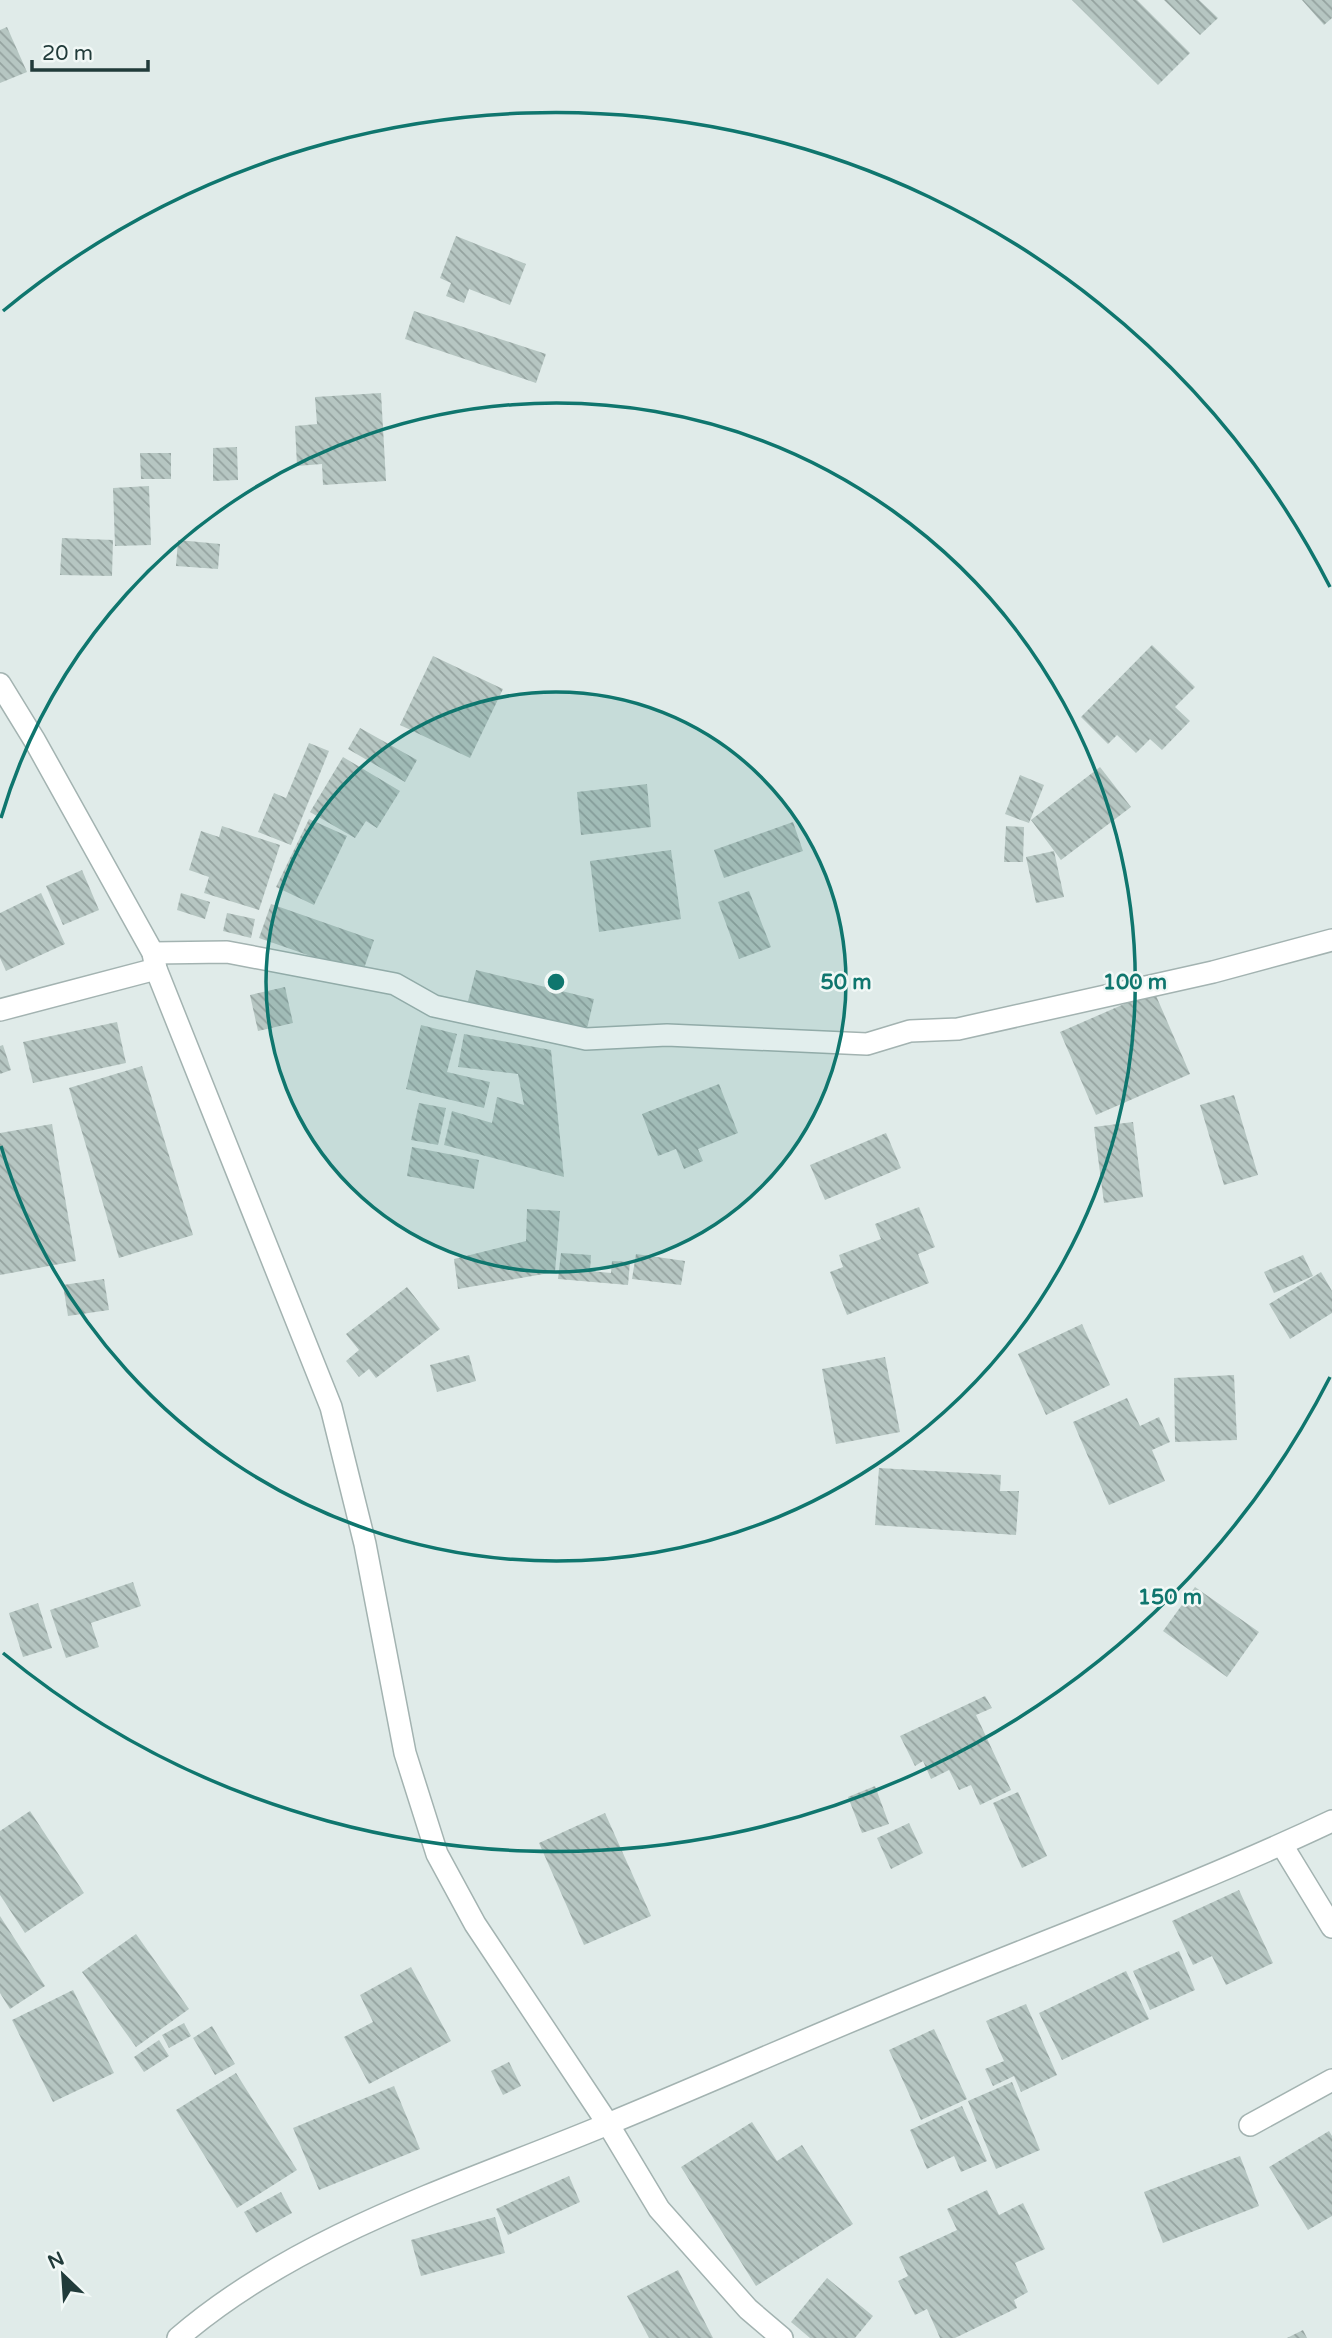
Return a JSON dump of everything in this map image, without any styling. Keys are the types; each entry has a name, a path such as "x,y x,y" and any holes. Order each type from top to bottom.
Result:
{"street":[{"path":"0,684 35,741 154,961 331,1408 365,1544 405,1753 437,1854 475,1924 608,2124 659,2209 748,2309 782,2338"},
{"path":"0,1010 154,961 227,952 395,984 434,1006 586,1039 667,1035 867,1044 910,1031 958,1029 1213,972 1332,940"},
{"path":"178,2338 203,2317 326,2239 608,2124 806,2038 1223,1872 1332,1821"},
{"path":"1282,1845 1332,1927"},
{"path":"1250,2125 1332,2080"}],"building":[{"path":"1072,0 1137,0 1190,53 1158,85"},
{"path":"1164,0 1199,0 1218,18 1200,35"},
{"path":"1302,0 1332,0 1332,18 1324,25"},
{"path":"7,27 27,72 0,83 0,30"},
{"path":"456,236 526,264 510,305 469,289 464,303 446,296 451,283 440,278"},
{"path":"414,311 546,354 536,383 405,339"},
{"path":"381,393 386,481 323,485 322,464 297,466 295,426 317,424 315,397"},
{"path":"237,447 238,480 213,481 213,448"},
{"path":"140,453 171,453 171,479 141,479"},
{"path":"149,486 151,545 115,546 113,488"},
{"path":"62,538 113,540 112,576 60,575"},
{"path":"178,540 220,544 218,569 176,566"},
{"path":"1152,645 1195,687 1175,707 1190,721 1162,750 1150,739 1136,753 1117,735 1108,744 1081,717"},
{"path":"433,656 503,689 470,758 400,725"},
{"path":"360,728 417,760 405,782 348,749"},
{"path":"309,743 329,751 291,845 258,832 274,793 286,798"},
{"path":"343,757 400,791 377,828 366,821 355,838 310,812"},
{"path":"1100,767 1131,807 1061,860 1031,820"},
{"path":"1020,775 1044,785 1029,823 1005,814"},
{"path":"647,784 651,827 581,835 577,792"},
{"path":"309,819 347,836 314,905 276,887"},
{"path":"793,822 803,851 724,878 714,850"},
{"path":"222,826 280,845 259,910 204,893 209,877 189,870 201,831 219,837"},
{"path":"1006,826 1024,827 1023,862 1004,862"},
{"path":"671,850 681,919 599,932 590,861"},
{"path":"1054,851 1064,897 1036,903 1026,857"},
{"path":"82,870 99,910 63,925 46,886"},
{"path":"749,891 771,947 739,959 718,902"},
{"path":"41,893 65,944 6,971 0,958 0,913"},
{"path":"181,893 210,902 205,919 177,910"},
{"path":"271,904 374,940 362,974 259,938"},
{"path":"227,913 255,919 251,938 223,931"},
{"path":"476,970 594,999 586,1033 467,1005"},
{"path":"285,987 293,1023 258,1031 250,995"},
{"path":"1154,991 1190,1074 1096,1115 1060,1032"},
{"path":"117,1022 126,1063 33,1083 23,1042"},
{"path":"421,1025 457,1034 447,1072 490,1082 484,1108 406,1089"},
{"path":"464,1034 551,1050 564,1177 444,1145 452,1111 492,1123 497,1097 524,1105 518,1074 458,1067"},
{"path":"3,1045 11,1070 0,1074 0,1046"},
{"path":"142,1066 193,1235 119,1258 69,1088"},
{"path":"719,1084 738,1133 698,1149 703,1161 684,1169 676,1149 658,1156 642,1114"},
{"path":"1234,1095 1258,1175 1224,1185 1200,1105"},
{"path":"419,1103 446,1108 438,1145 411,1140"},
{"path":"1133,1122 1143,1197 1104,1203 1094,1127"},
{"path":"52,1124 76,1261 0,1275 0,1133"},
{"path":"886,1133 901,1168 825,1200 810,1165"},
{"path":"412,1147 479,1160 474,1189 407,1176"},
{"path":"919,1207 935,1247 918,1254 929,1283 847,1315 830,1272 843,1267 839,1255 881,1239 875,1224"},
{"path":"527,1209 560,1211 555,1272 458,1289 454,1259 526,1241"},
{"path":"561,1253 591,1255 590,1271 611,1273 612,1261 630,1262 628,1285 558,1279"},
{"path":"636,1254 685,1261 681,1285 632,1279"},
{"path":"1303,1255 1313,1276 1274,1293 1264,1272"},
{"path":"1321,1272 1332,1291 1332,1313 1290,1339 1269,1304"},
{"path":"104,1279 109,1310 68,1316 63,1285"},
{"path":"407,1287 440,1329 376,1378 369,1369 359,1377 346,1361 359,1350 346,1334"},
{"path":"1082,1324 1110,1385 1046,1415 1018,1354"},
{"path":"469,1355 476,1381 437,1392 430,1365"},
{"path":"885,1357 900,1432 836,1444 822,1369"},
{"path":"1234,1375 1237,1440 1175,1442 1174,1378"},
{"path":"1127,1398 1140,1426 1159,1417 1170,1442 1152,1450 1165,1481 1109,1505 1073,1422"},
{"path":"879,1468 1001,1475 1000,1491 1019,1491 1016,1535 875,1525"},
{"path":"133,1582 141,1606 91,1623 99,1647 66,1658 50,1610"},
{"path":"1195,1587 1259,1632 1227,1677 1163,1631"},
{"path":"38,1603 52,1648 23,1657 9,1613"},
{"path":"985,1696 992,1708 976,1715 1011,1790 980,1805 971,1785 959,1790 949,1770 931,1779 923,1761 915,1766 900,1736"},
{"path":"875,1786 889,1824 862,1833 848,1797"},
{"path":"1018,1792 1047,1856 1022,1868 993,1803"},
{"path":"30,1811 84,1893 25,1933 0,1895 0,1831"},
{"path":"605,1813 651,1916 584,1945 539,1843"},
{"path":"909,1823 923,1853 891,1869 877,1838"},
{"path":"1239,1890 1273,1963 1226,1985 1212,1956 1193,1965 1172,1921"},
{"path":"0,1916 45,1986 10,2009 0,1993"},
{"path":"136,1934 189,2009 136,2047 82,1972"},
{"path":"1179,1951 1195,1990 1150,2010 1133,1971"},
{"path":"411,1967 451,2041 369,2084 344,2037 373,2022 360,1995"},
{"path":"1126,1971 1149,2019 1062,2060 1039,2013"},
{"path":"73,1990 114,2073 53,2102 12,2020"},
{"path":"1026,2004 1057,2075 1021,2092 1014,2076 993,2086 985,2069 1004,2061 986,2021"},
{"path":"184,2023 191,2036 169,2048 162,2035"},
{"path":"212,2026 235,2064 215,2075 193,2038"},
{"path":"934,2029 967,2099 921,2120 889,2050"},
{"path":"159,2040 169,2056 144,2072 134,2057"},
{"path":"509,2062 521,2086 503,2095 491,2071"},
{"path":"236,2073 297,2170 237,2208 176,2110"},
{"path":"1012,2082 1040,2150 996,2169 968,2101"},
{"path":"394,2086 420,2149 319,2190 293,2128"},
{"path":"962,2106 987,2161 961,2172 954,2156 927,2169 910,2130"},
{"path":"752,2122 777,2161 802,2145 853,2224 756,2286 681,2167"},
{"path":"1329,2131 1332,2136 1332,2216 1308,2230 1269,2167"},
{"path":"1240,2156 1259,2206 1163,2243 1144,2192"},
{"path":"569,2176 580,2202 508,2235 496,2209"},
{"path":"987,2190 999,2215 1023,2203 1045,2249 1015,2263 1028,2292 1014,2300 1017,2308 955,2338 940,2338 927,2309 915,2315 898,2281 908,2276 899,2257 957,2230 947,2209"},
{"path":"281,2192 292,2213 256,2233 244,2212"},
{"path":"495,2217 505,2253 421,2276 411,2240"},
{"path":"678,2270 713,2338 649,2338 627,2296"},
{"path":"827,2278 873,2316 855,2338 810,2338 791,2322"},
{"path":"1303,2330 1307,2338 1287,2338"}]}
